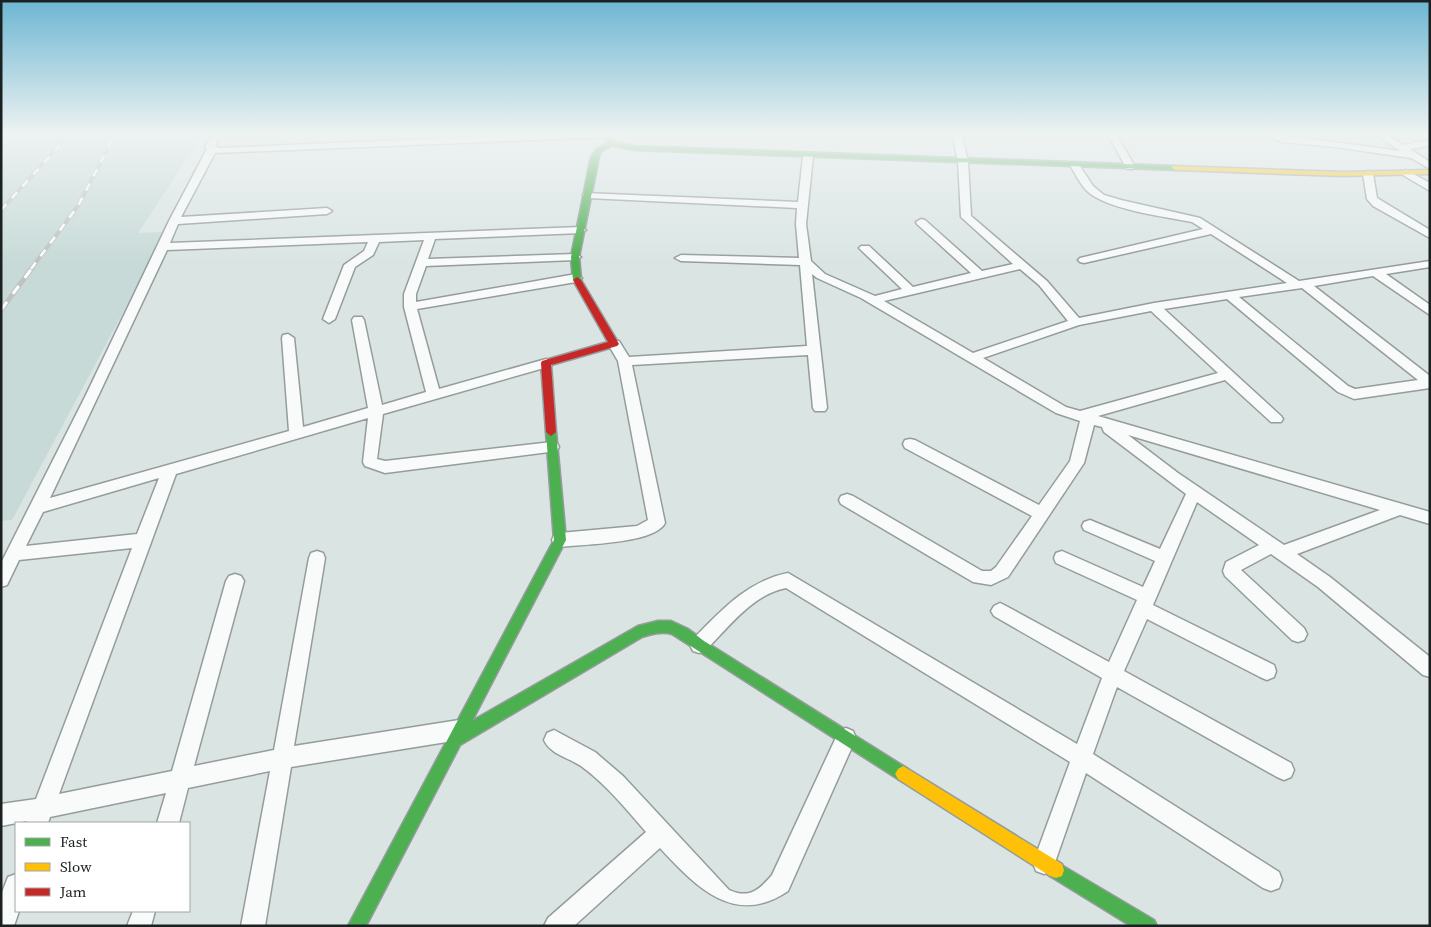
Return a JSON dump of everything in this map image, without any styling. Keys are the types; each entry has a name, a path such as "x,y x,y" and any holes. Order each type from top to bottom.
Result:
{"street":[{"path":"1,580 38,507 174,221 198,176"},
{"path":"560,540 640,532 657,523 625,362 576,278 575,257 591,176"},
{"path":"806,176 800,224 820,408"},
{"path":"964,176 966,217 1047,287 1076,322"},
{"path":"1082,176 1089,188 1100,197 1118,203 1184,216 1214,230 1301,285 1430,382"},
{"path":"1368,176 1372,199 1377,204 1430,235"},
{"path":"1411,176 1430,188"},
{"path":"588,195 803,204"},
{"path":"174,221 327,211"},
{"path":"921,222 980,275"},
{"path":"163,247 581,230"},
{"path":"1084,260 1214,230"},
{"path":"431,236 410,294 410,307 434,395"},
{"path":"329,319 350,266 369,253 375,238"},
{"path":"865,248 911,291"},
{"path":"420,263 575,257"},
{"path":"681,258 805,262 821,276 872,300 1060,410 1430,518"},
{"path":"971,358 1076,322 1154,307 1430,264"},
{"path":"872,300 1022,266"},
{"path":"1376,273 1430,311"},
{"path":"410,307 576,278"},
{"path":"1230,296 1348,392 1359,394 1430,382"},
{"path":"1154,307 1276,419"},
{"path":"358,320 376,411 370,462 385,468 552,447"},
{"path":"288,338 296,434"},
{"path":"38,507 614,344"},
{"path":"625,362 814,350"},
{"path":"357,926 560,540 546,363"},
{"path":"1090,419 1228,375"},
{"path":"1090,419 1338,594 1430,669"},
{"path":"847,500 970,572 988,578 996,577 1002,572 1077,463 1090,419"},
{"path":"910,444 1042,514"},
{"path":"40,816 170,469"},
{"path":"1044,863 1080,756 1113,674 1194,492"},
{"path":"1298,634 1231,571 1232,567 1276,550 1399,509"},
{"path":"1090,526 1164,558"},
{"path":"14,554 143,540"},
{"path":"253,926 317,558"},
{"path":"1062,558 1145,602 1267,671"},
{"path":"699,645 758,590 778,581 788,580 1080,756 1271,880"},
{"path":"168,822 235,581"},
{"path":"1000,611 1284,770"},
{"path":"1,815 40,816 180,780 282,758 457,735 638,632 664,624 674,626 699,645 1044,863 1148,926"},
{"path":"554,740 588,759 616,783 721,898 736,906 749,906 766,900 780,883 846,738"},
{"path":"556,926 662,832"},
{"path":"2,926 15,888"},
{"path":"139,926 144,912"}],"shaded area":[{"path":"1,176 175,176 138,233 166,232 12,520 1,521"}],"railway":[{"path":"1,210 32,176"},
{"path":"31,269 78,206 93,176"},
{"path":"1,310 32,268"}],"traffic: fast":[{"path":"577,280 575,257 591,176"},
{"path":"357,926 560,540 551,432"},
{"path":"454,740 638,632 665,626 677,629 699,645 903,774"},
{"path":"1056,870 1148,926"}],"traffic: slow":[{"path":"903,774 1056,870"}],"traffic: jam":[{"path":"551,432 546,363 614,344 577,280"}]}
